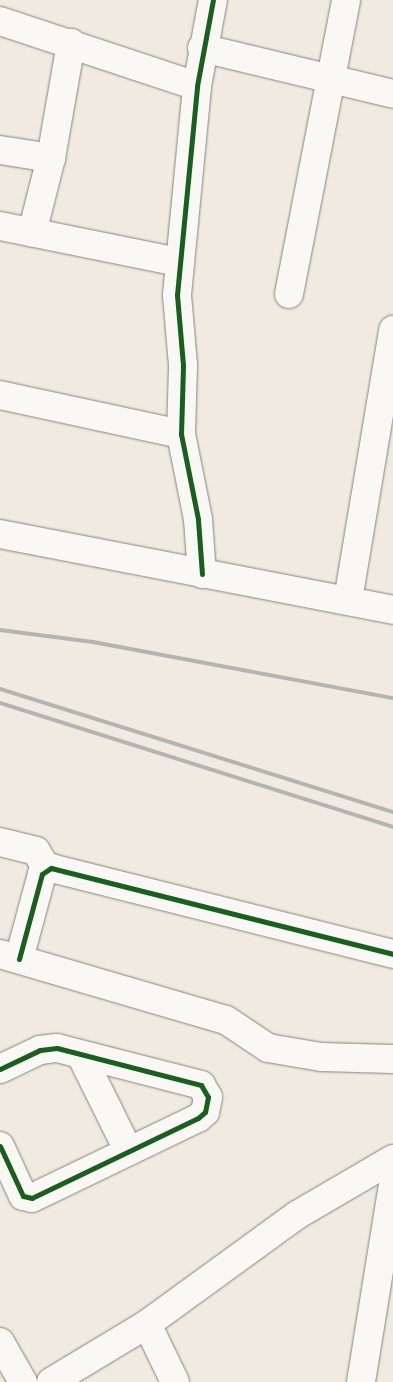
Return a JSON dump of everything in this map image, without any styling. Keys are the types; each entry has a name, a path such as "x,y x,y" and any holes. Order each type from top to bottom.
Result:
{"street":[{"path":"202,574 198,519 181,434 179,262 197,86 202,48 213,0"},
{"path":"289,294 346,0"},
{"path":"0,20 197,86"},
{"path":"32,234 51,158 72,43"},
{"path":"202,48 393,94"},
{"path":"0,150 51,158"},
{"path":"0,226 32,234 179,262"},
{"path":"348,600 393,332"},
{"path":"0,395 181,434"},
{"path":"0,534 393,610"},
{"path":"0,842 36,851 47,869"},
{"path":"47,869 55,868 393,954"},
{"path":"47,869 9,956 226,1020 268,1048 321,1056 393,1059"},
{"path":"0,1069 48,1048 201,1085 207,1092 208,1105 198,1118 29,1199 22,1192 0,1146"},
{"path":"82,1055 128,1150"},
{"path":"52,1382 148,1324 283,1224 393,1158"},
{"path":"361,1382 393,1185"},
{"path":"148,1324 175,1382"},
{"path":"0,1342 23,1382"}],"railway":[{"path":"0,630 93,642 393,698"},
{"path":"0,689 393,812"},
{"path":"0,703 393,827"}],"cycle path":[{"path":"202,574 198,519 181,434 183,365 177,295 197,86 213,0"},
{"path":"19,959 42,874 51,868 393,954"},
{"path":"0,1069 40,1050 57,1048 201,1085 208,1097 205,1112 198,1118 32,1198 23,1196 0,1146"}]}
